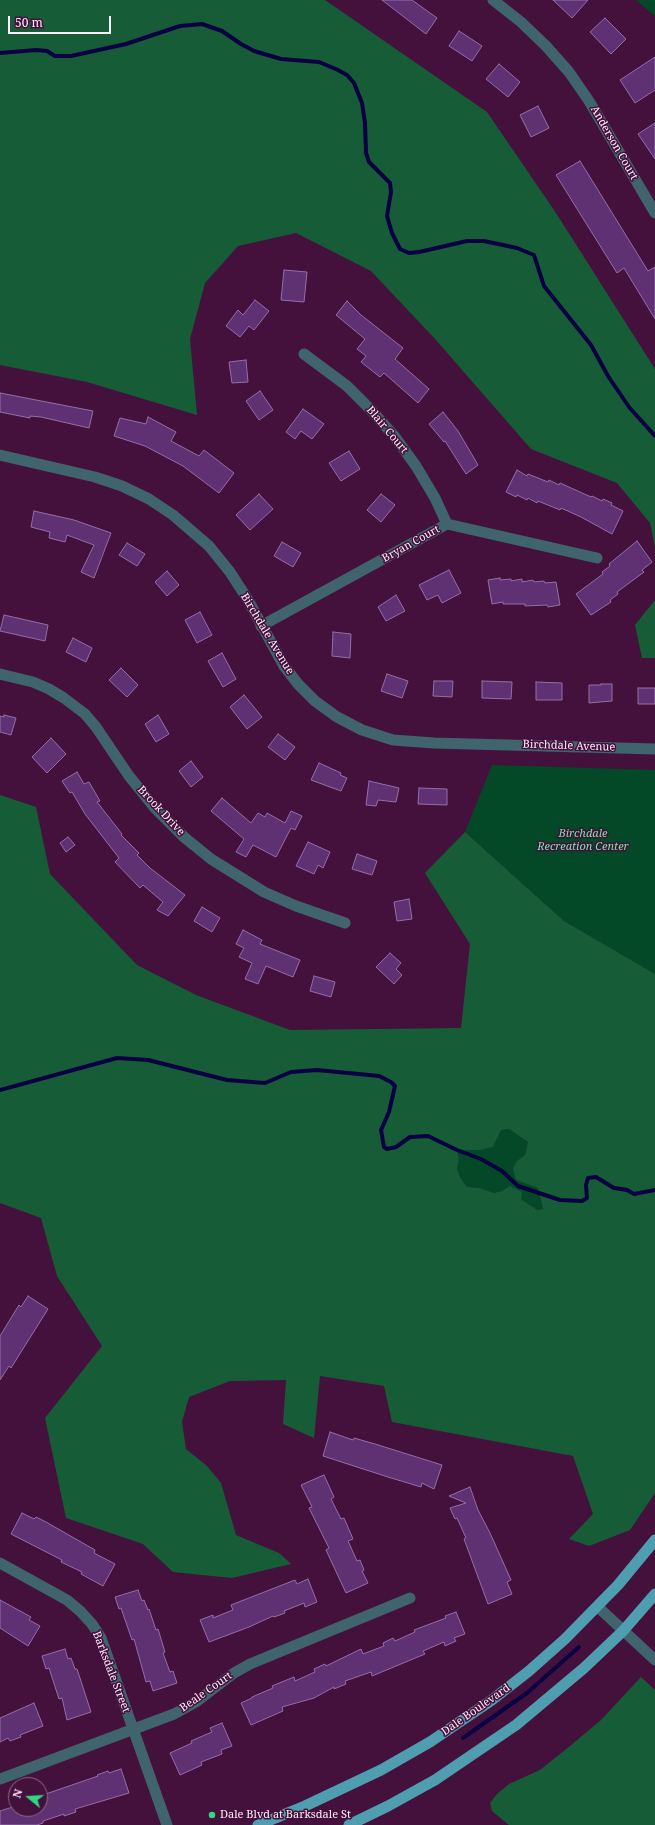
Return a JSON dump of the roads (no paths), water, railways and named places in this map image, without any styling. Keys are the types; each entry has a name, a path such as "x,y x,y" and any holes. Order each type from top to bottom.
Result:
{"main road":[{"name":"Dale Boulevard","path":"258,1825 339,1791 381,1770 430,1742 492,1700 529,1671 598,1607 655,1540"},
{"path":"349,1825 388,1806 434,1780 480,1751 551,1697 623,1631 655,1594"}],"street":[{"name":"Anderson Court","path":"493,0 521,22 546,46 571,75 589,100 655,213"},
{"name":"Blair Court","path":"304,354 347,386 395,437 424,479 447,524"},
{"name":"Birchdale Avenue","path":"0,455 95,477 142,496 173,515 209,546 226,567 248,600 284,666 298,684 315,701 337,717 362,730 393,740 434,743 655,748"},
{"name":"Bryan Court","path":"262,626 447,524 597,558"},
{"name":"Brook Drive","path":"0,674 33,682 49,689 64,698 84,714 96,727 129,776 155,808 184,837 211,859 264,892 296,906 345,923"},
{"name":"Barksdale Street","path":"0,1563 66,1600 80,1611 92,1624 101,1638 167,1825"},
{"name":"Beale Court","path":"0,1779 174,1714 196,1702 234,1673 250,1664 410,1598"},
{"path":"598,1607 655,1660"}],"waterway":[{"path":"0,53 36,50 47,51 55,56 71,56 126,44 180,26 202,24 222,31 254,51 281,59 319,62 347,75 354,83 362,103 365,123 366,153 369,162 390,183 391,192 387,216 392,233 400,249 409,253 467,241 484,241 517,248 534,255 544,286 591,345 608,376 629,407 655,436"},
{"path":"0,1090 117,1058 148,1060 227,1080 265,1083 291,1072 317,1070 379,1076 391,1082 395,1086 389,1112 381,1130 384,1147 387,1149 396,1147 410,1137 428,1136 457,1150 481,1159 502,1171 518,1186 560,1200 582,1201 587,1198 586,1185 588,1178 596,1177 614,1188 627,1190 634,1194 655,1190"},
{"path":"463,1738 527,1693 579,1647"}],"place":[{"name":"Dale Blvd at Barksdale St","path":"212,1815"}],"park label":[{"name":"Birchdale Recreation Center","path":"583,840"}]}
